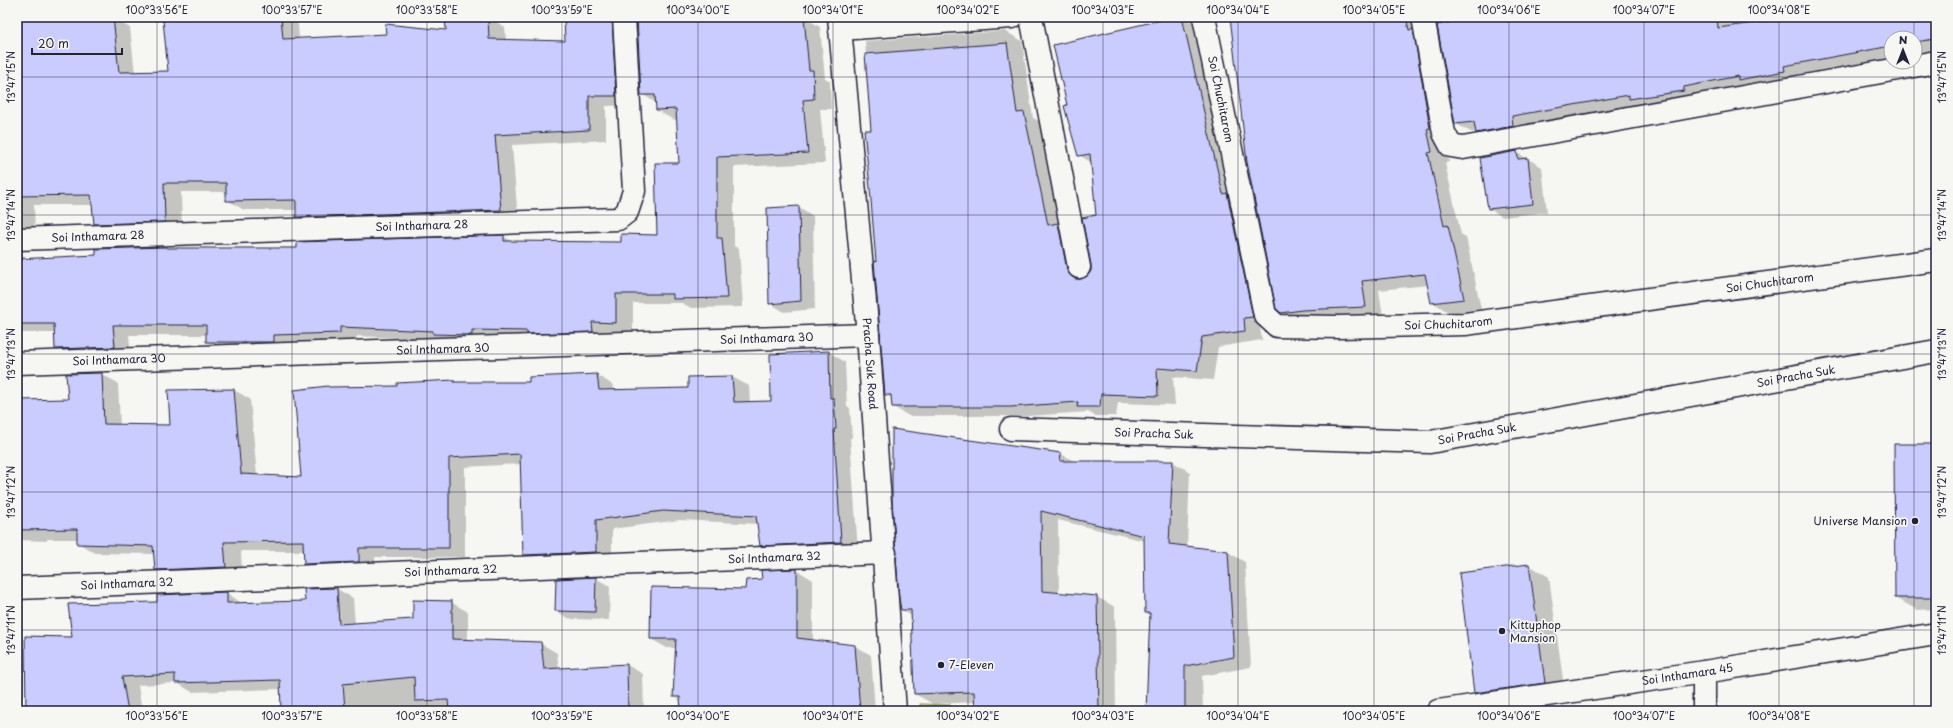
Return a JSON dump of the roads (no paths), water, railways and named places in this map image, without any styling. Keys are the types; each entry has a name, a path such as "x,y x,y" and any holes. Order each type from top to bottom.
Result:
{"street":[{"name":"Soi Inthamara 28","path":"17,239 618,219 627,212 634,190 624,17"},
{"path":"839,23 1012,17"},
{"path":"1031,17 1079,267"},
{"name":"Soi Chuchitarom","path":"1204,17 1265,315 1277,326 1339,328 1465,324 1936,260"},
{"path":"1423,17 1444,133 1451,146 1463,148 1936,62"},
{"name":"Pracha Suk Road","path":"839,23 868,335 896,711"},
{"name":"Soi Inthamara 30","path":"17,363 868,335"},
{"name":"Soi Pracha Suk","path":"1011,428 1430,442 1936,351"},
{"name":"Soi Inthamara 32","path":"17,588 885,552"},
{"name":"Soi Inthamara 45","path":"1438,711 1704,672 1936,634"},
{"path":"1704,672 1704,711"}],"place":[{"name":"Universe Mansion","path":"1915,521"},
{"name":"Kittyphop Mansion","path":"1502,631"},
{"name":"7-Eleven","path":"941,665"}]}
